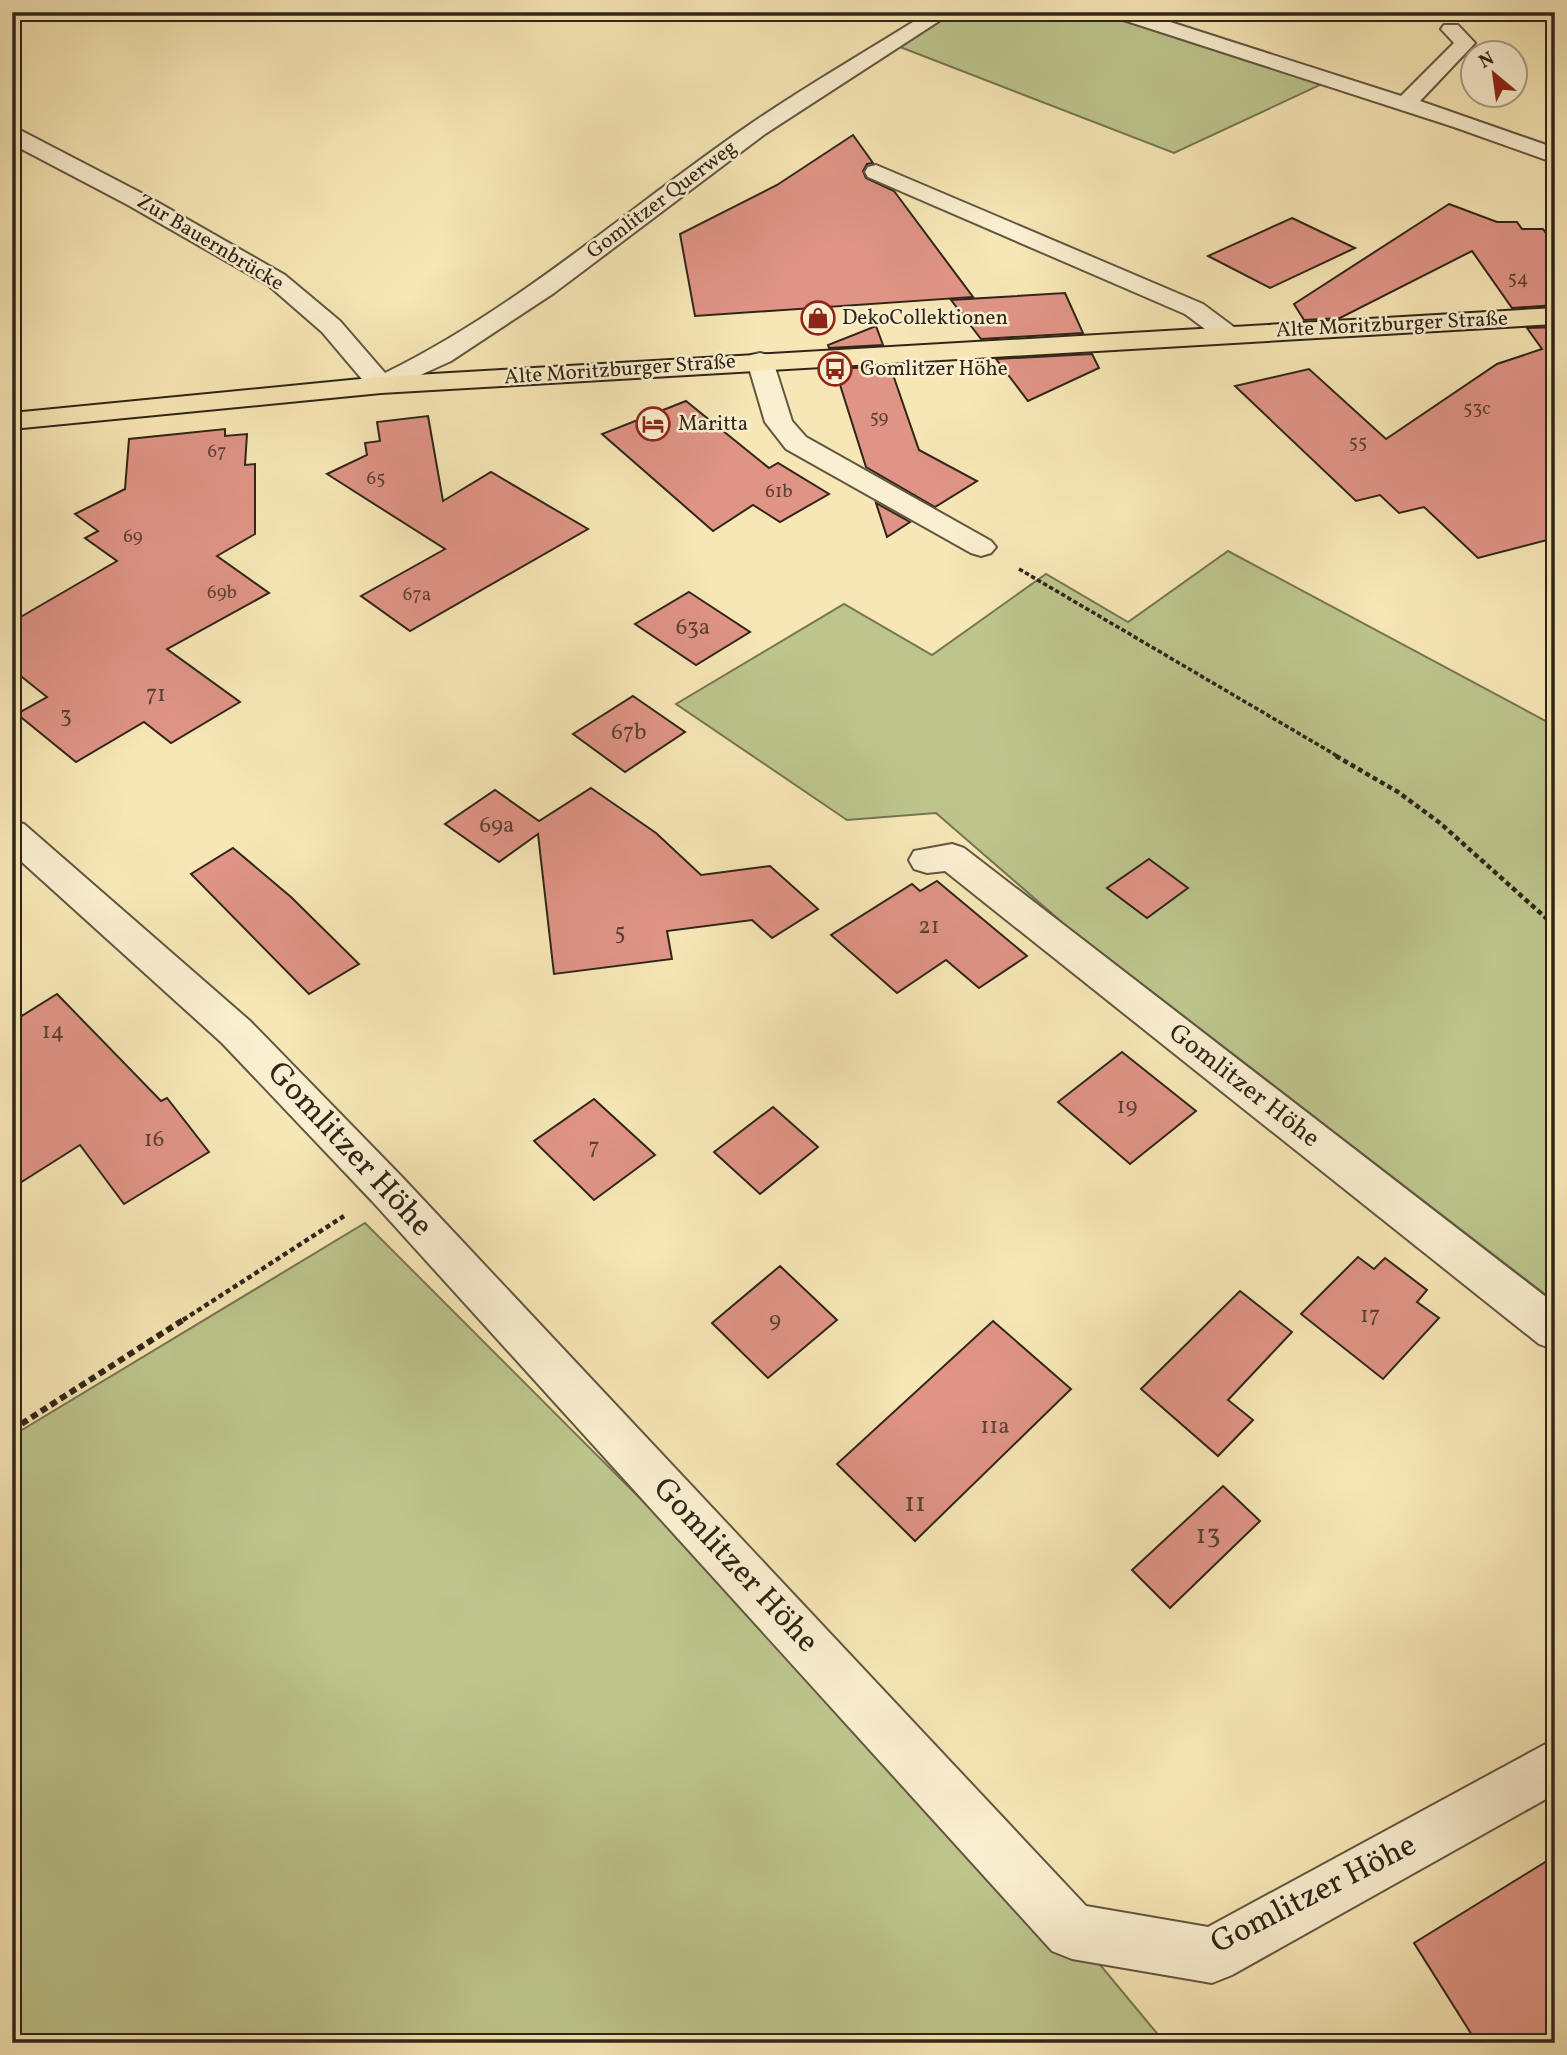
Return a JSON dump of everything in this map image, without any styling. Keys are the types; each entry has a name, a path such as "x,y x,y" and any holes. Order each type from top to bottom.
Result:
{"main road":[{"name":"Alte Moritzburger Straße","path":"12,421 381,385 760,360 1555,316"}],"street":[{"name":"Gomlitzer Querweg","path":"381,385 442,355 545,288 757,130 943,12"},
{"path":"1118,12 1405,104 1555,156"},
{"path":"1405,104 1465,43 1451,29"},
{"name":"Zur Bauernbrücke","path":"12,135 137,199 268,275 320,316 366,364 381,385"},
{"path":"876,172 1194,309 1229,333"},
{"path":"760,360 779,422 796,443 981,547"},
{"name":"Gomlitzer Höhe","path":"12,833 236,1032 387,1189 1072,1931 1212,1955 1555,1765"},
{"name":"Gomlitzer Höhe","path":"927,860 952,857 1555,1330"}],"path":[{"path":"981,547 1398,792 1440,823 1555,926"},
{"path":"12,1430 387,1189"}],"green space":[{"path":"952,12 1104,12 1322,84 1174,153 900,47"},
{"path":"1228,551 1555,726 1555,1302 1064,924 936,813 847,820 676,704 844,604 932,655 1046,574 1128,622"},
{"path":"365,1223 1072,1931 1165,2043 12,2043 12,1436"}],"building":[{"path":"853,135 873,163 867,164 863,171 866,178 894,191 973,297 695,316 680,234 777,185"},
{"path":"1449,204 1497,222 1517,222 1522,229 1543,229 1555,246 1555,305 1512,308 1472,251 1340,318 1304,320 1294,304"},
{"path":"1292,218 1355,248 1270,288 1208,256"},
{"path":"1065,293 1083,333 981,339 951,300"},
{"path":"876,326 883,345 829,348 828,345"},
{"path":"1555,327 1555,538 1478,558 1424,507 1399,513 1380,495 1356,501 1235,386 1309,369 1386,439 1497,364 1542,349 1527,328"},
{"path":"1092,354 1099,368 1028,401 996,359"},
{"path":"890,366 919,450 977,481 935,507 866,467 835,369"},
{"path":"686,401 769,468 778,463 829,494 780,522 753,505 713,531 602,434"},
{"path":"428,416 443,501 491,472 588,529 410,631 361,596 445,549 327,474 367,455 365,443 380,441 377,422"},
{"path":"225,429 225,436 247,434 245,465 255,464 255,534 217,556 269,593 167,649 240,702 171,743 144,722 76,762 17,714 47,697 12,669 12,622 117,561 85,538 98,531 75,514 125,489 129,439"},
{"path":"876,503 910,522 887,537"},
{"path":"689,592 750,632 696,665 635,624"},
{"path":"633,696 685,732 625,772 573,734"},
{"path":"591,788 656,833 701,875 770,866 818,909 772,938 752,920 667,931 672,959 554,974 538,834 499,862 445,824 495,790 539,821"},
{"path":"233,848 291,897 359,964 309,994 191,874"},
{"path":"1149,859 1188,888 1147,918 1107,888"},
{"path":"937,881 1027,956 979,988 946,960 897,993 831,935 912,884 920,891"},
{"path":"57,994 161,1101 167,1098 209,1152 124,1204 80,1145 12,1188 12,1022"},
{"path":"1122,1052 1196,1111 1130,1164 1058,1102"},
{"path":"594,1099 655,1155 594,1200 534,1141"},
{"path":"773,1107 818,1147 760,1194 714,1152"},
{"path":"1358,1257 1374,1269 1385,1258 1427,1290 1417,1302 1439,1318 1383,1379 1301,1314"},
{"path":"780,1266 837,1320 768,1378 712,1323"},
{"path":"1240,1291 1292,1332 1228,1400 1253,1420 1218,1456 1141,1389"},
{"path":"993,1321 1071,1389 915,1541 837,1464"},
{"path":"1223,1486 1260,1521 1170,1608 1132,1570"},
{"path":"1555,1856 1555,2043 1477,2043 1414,1943"}],"place":[{"name":"DekoCollektionen","path":"818,318"},
{"name":"Gomlitzer Höhe","path":"835,369"},
{"name":"Maritta","path":"653,424"}]}
